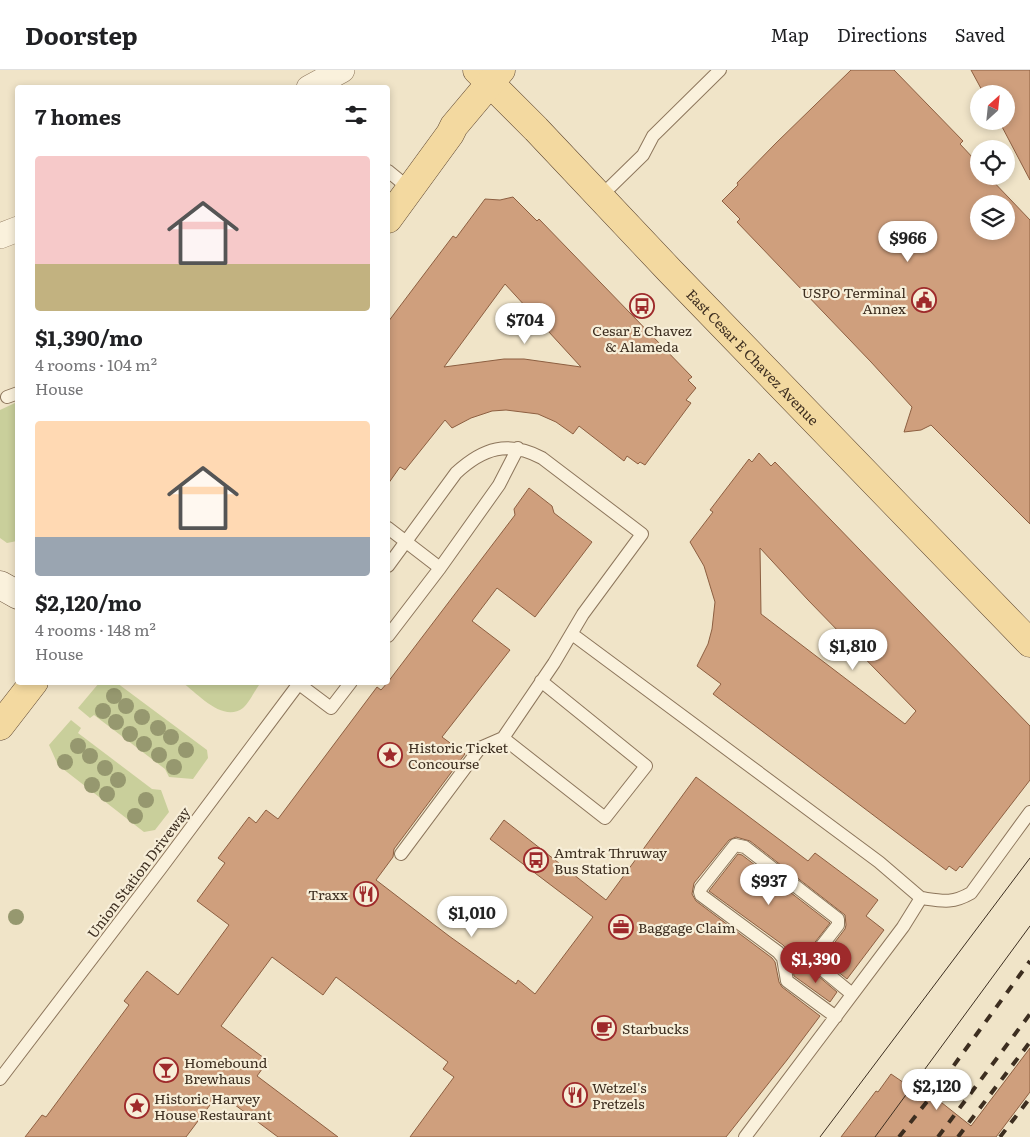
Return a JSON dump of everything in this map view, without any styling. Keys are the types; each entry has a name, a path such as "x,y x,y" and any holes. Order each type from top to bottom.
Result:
{"main road":[{"name":"East Cesar E Chavez Avenue","path":"490,75 600,197 670,271 1030,643"},
{"path":"390,216 490,75"},
{"path":"0,585 15,593"},
{"path":"0,726 32,685"}],"street":[{"path":"314,85 342,70"},
{"path":"0,236 15,230"}],"lane":[{"path":"600,197 643,155 653,136 720,70"},
{"path":"390,173 410,189"},
{"path":"390,563 456,473 468,461 483,452 502,448 518,448 542,458 642,534 584,614 503,738 480,748 401,854"},
{"path":"390,633 440,568 499,485 518,448"},
{"path":"390,530 440,568"},
{"path":"572,634 879,862 921,898 946,902 960,900 971,893 1030,812"},
{"path":"503,738 605,818 646,766 541,681"},
{"name":"Union Station Driveway","path":"0,1079 298,685"},
{"path":"302,685 331,708 349,685"},
{"path":"783,958 805,964 812,961 813,957 838,925 838,919 744,847 735,845 701,888 700,892 778,952 783,958 787,981 836,1017"},
{"path":"746,1137 903,927 921,898"},
{"path":"812,961 852,994"}],"green space":[{"path":"15,403 15,541 7,543 0,538 0,410"},
{"path":"97,685 120,685 207,750 208,758 193,779 169,777 165,769 94,715 90,718 78,708"},
{"path":"185,685 259,685 245,706 235,712 219,710 203,700"},
{"path":"71,720 81,728 78,733 152,789 161,790 169,812 155,830 144,832 58,765 49,745"}],"building":[{"name":"USPO Terminal Annex","path":"851,70 894,70 963,141 960,144 970,155 970,185 997,185 1006,195 970,195 970,240 1015,240 1015,204 1030,220 1030,524 931,425 921,430 904,432 912,407 737,222 740,219 722,201 738,185 737,183"},
{"path":"971,70 1030,70 1030,180 1015,151 1015,140 1009,140 1004,130 1015,130 1015,85 979,85"},
{"path":"513,197 537,221 539,219 692,377 688,380 696,388 686,400 691,403 645,465 640,462 638,464 627,456 624,461 579,426 573,434 556,422 538,414 506,410 492,411 471,418 452,428 445,420 405,470 400,467 390,481 390,319 453,236 456,238 485,199 500,200","holes":["505,284 581,367 524,359 504,359 444,367"]},
{"path":"759,453 771,466 775,462 1030,726 1030,780 962,868 960,866 956,871 949,866 946,870 713,694 721,684 697,666 708,644 715,602 704,566 690,542 713,512 710,510 749,459 752,462","holes":["760,548 916,711 905,724 761,614"]},
{"path":"529,488 552,506 554,513 592,542 535,617 497,588 472,621 510,650 442,737 465,754 394,849 393,857 376,880 449,936 516,984 518,980 535,994 593,917 490,839 504,820 606,900 696,777 808,861 815,853 878,900 866,916 884,930 847,979 822,959 845,929 845,915 750,841 736,837 729,840 694,883 692,894 696,901 772,958 775,962 779,982 782,987 820,1016 787,1060 726,1137 410,1137 454,1077 443,1069 448,1062 336,977 323,995 272,957 221,1026 268,1061 257,1076 338,1137 278,1137 219,1093 186,1137 25,1137 42,1115 46,1117 129,1005 124,1001 147,971 178,995 229,925 197,901 225,863 218,858 249,817 256,823 266,810 278,819 377,687 381,690 385,685 390,685 390,679 515,515 514,509"},
{"path":"738,854 742,855 830,923 805,955 788,951 783,945 709,891"},
{"path":"793,969 803,972 811,970 837,992 830,1002 794,976"},
{"path":"1030,1048 1030,1092 996,1137 841,1137 891,1074 929,1100 932,1095 971,1126"}],"tram line":[{"path":"820,1137 1030,858"},
{"path":"875,1137 1030,926"}],"railway":[{"path":"899,1137 933,1094 1030,961"},
{"path":"938,1137 1030,1014"},
{"path":"958,1137 1030,1042"},
{"path":"1000,1137 1030,1098"}],"place":[{"name":"USPO Terminal Annex","path":"924,300"},
{"name":"Cesar E Chavez & Alameda","path":"642,306"},
{"name":"Historic Ticket Concourse","path":"390,755"},
{"name":"Amtrak Thruway Bus Station","path":"536,860"},
{"name":"Traxx","path":"366,894"},
{"name":"Baggage Claim","path":"621,927"},
{"name":"Starbucks","path":"604,1028"},
{"name":"Homebound Brewhaus","path":"166,1070"},
{"name":"Wetzel's Pretzels","path":"575,1095"},
{"name":"Historic Harvey House Restaurant","path":"137,1106"}]}
